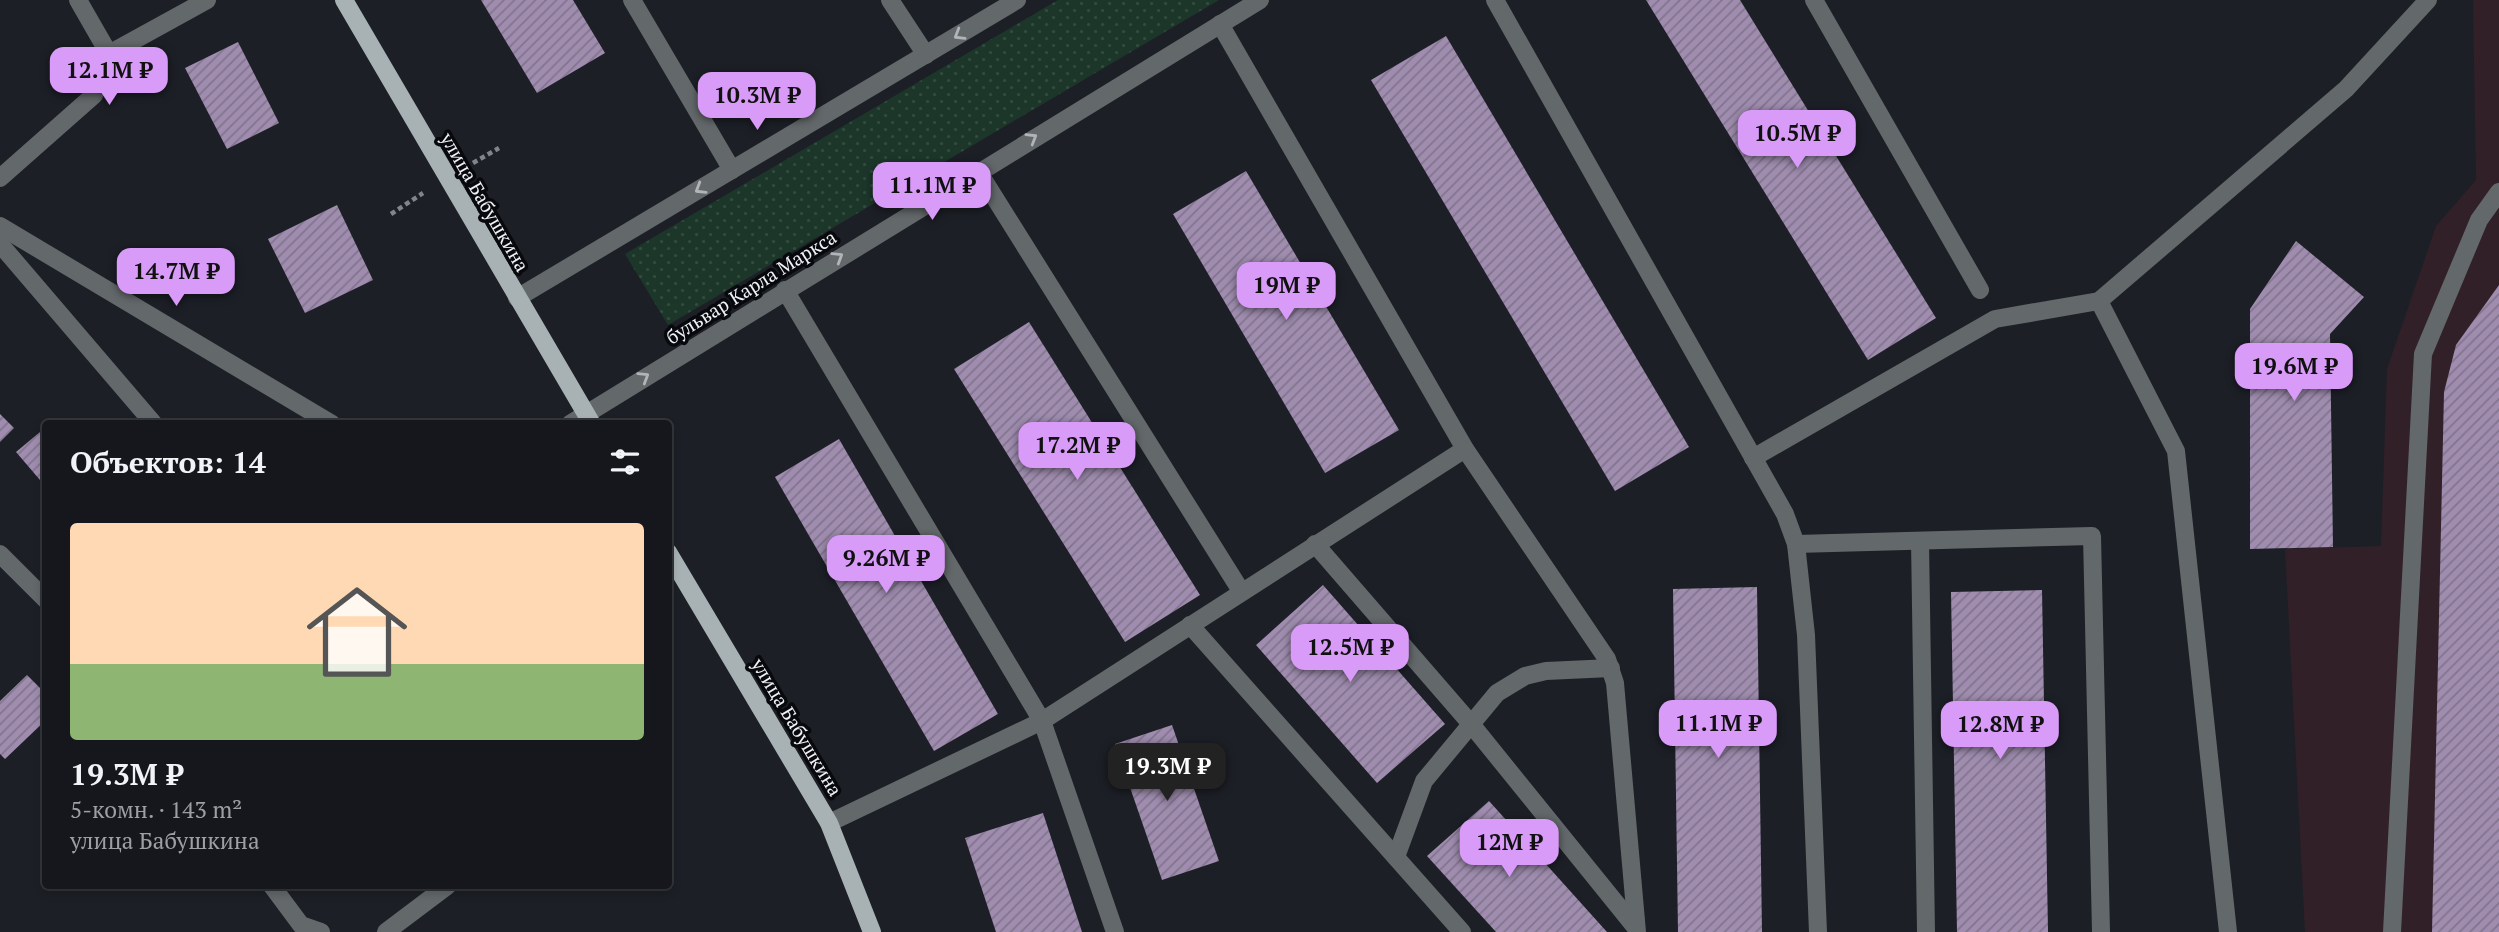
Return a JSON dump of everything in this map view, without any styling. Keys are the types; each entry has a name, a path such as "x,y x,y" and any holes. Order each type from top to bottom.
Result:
{"main road":[{"name":"улица Бабушкина","path":"344,0 589,418"},
{"name":"улица Бабушкина","path":"672,559 829,823 872,932"}],"street":[{"path":"78,0 109,54"},
{"path":"0,178 94,95 109,54 207,0"},
{"path":"632,0 732,170"},
{"path":"890,0 926,55"},
{"path":"517,298 1017,0"},
{"name":"бульвар Карла Маркса","path":"589,418 785,290 1260,0"},
{"path":"1495,0 1785,514 1796,544 1806,635 1818,932"},
{"path":"1814,0 1980,290"},
{"path":"1753,458 1995,319 2099,301 2346,89 2428,0"},
{"path":"1220,24 1465,449 1611,668 1637,930"},
{"path":"978,171 1241,591"},
{"path":"2392,932 2423,354 2479,220 2499,192"},
{"path":"0,226 325,420"},
{"path":"0,244 151,420"},
{"path":"785,290 1042,721 1115,932"},
{"path":"2099,301 2176,450 2228,932"},
{"path":"829,823 1042,721 1465,449"},
{"path":"1796,544 2092,536 2101,932"},
{"path":"1920,541 1926,932"},
{"path":"1315,544 1471,724 1637,930"},
{"path":"0,554 42,596"},
{"path":"1190,625 1462,932"},
{"path":"1396,858 1424,781 1497,693 1525,676 1546,671 1611,668"},
{"path":"274,889 301,925 321,932"},
{"path":"386,932 443,889"}],"shaded area":[{"path":"2473,0 2499,0 2499,932 2305,932 2285,549 2381,546 2387,369 2436,226 2476,180"}],"green space":[{"path":"1058,0 1219,0 668,325 625,254"}],"building":[{"path":"481,0 573,0 605,53 537,93"},
{"path":"1646,0 1740,0 1936,318 1868,360"},
{"path":"1446,36 1689,447 1615,491 1371,80"},
{"path":"238,42 279,123 227,149 185,68"},
{"path":"1246,171 1399,430 1325,473 1173,214"},
{"path":"337,205 373,280 305,313 268,239"},
{"path":"2296,241 2364,297 2330,334 2333,547 2250,549 2250,309"},
{"path":"2499,285 2499,932 2432,932 2444,392 2456,345"},
{"path":"1029,322 1200,595 1125,642 954,369"},
{"path":"0,414 14,428 0,442"},
{"path":"42,430 42,482 16,452"},
{"path":"839,439 998,714 934,751 775,477"},
{"path":"1323,585 1445,724 1377,783 1256,645"},
{"path":"1757,587 1762,932 1678,932 1673,589"},
{"path":"2042,590 2048,932 1957,932 1951,592"},
{"path":"27,675 42,690 42,724 5,759 0,754 0,701"},
{"path":"1172,725 1219,861 1162,880 1115,744"},
{"path":"1489,801 1607,932 1496,932 1427,856"},
{"path":"1043,813 1082,932 996,932 965,838"}]}
